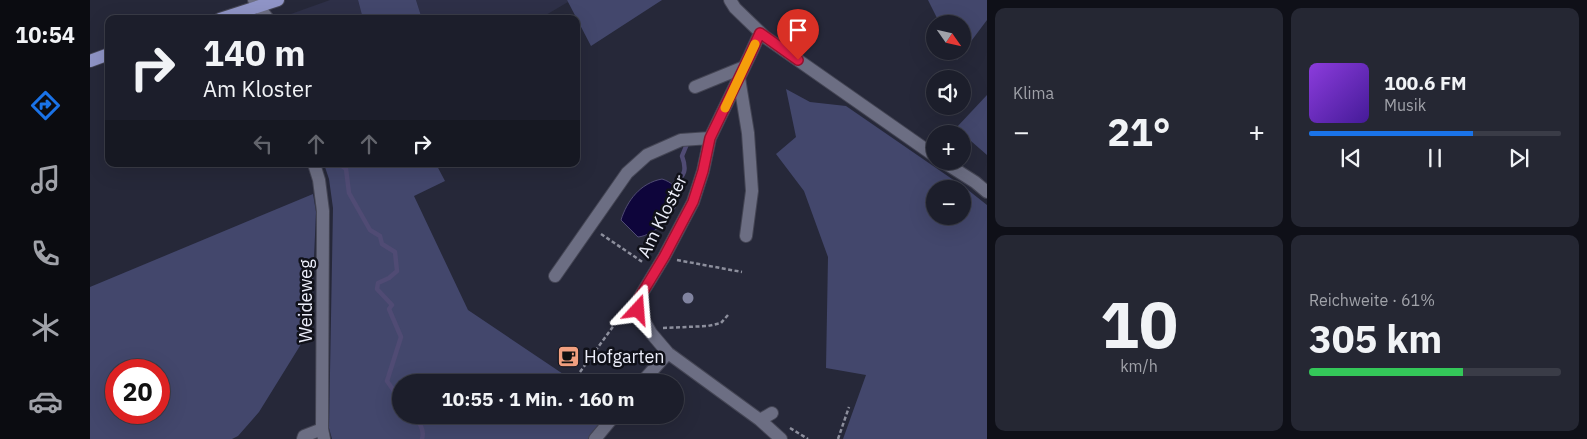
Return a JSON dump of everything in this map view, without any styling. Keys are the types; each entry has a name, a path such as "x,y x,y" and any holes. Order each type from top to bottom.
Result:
{"main road":[{"path":"229,15 257,3 278,0"},
{"path":"90,60 105,55"}],"street":[{"path":"730,0 735,8 760,33 926,150"},
{"path":"257,3 265,15"},
{"name":"Am Kloster","path":"638,300 664,257 693,202 703,171 710,138 760,33"},
{"path":"695,88 742,73 752,191 746,236"},
{"path":"555,276 627,173 647,155 681,140 710,138"},
{"name":"Weideweg","path":"315,167 319,180 323,210 323,434"},
{"path":"956,170 987,192"},
{"path":"638,300 638,310 651,333 668,352 760,420 781,439"},
{"path":"649,374 668,352"},
{"path":"760,420 772,413"},
{"path":"595,439 608,424"},
{"path":"303,439 304,436 323,434"}],"path":[{"path":"590,226 656,270"},
{"path":"664,257 742,272"},
{"path":"580,372 628,306 638,300"},
{"path":"651,333 657,328 708,326 721,323 728,315"},
{"path":"838,439 849,407"}],"shaded area":[{"path":"330,0 358,0 362,15 288,15"},
{"path":"358,0 416,0 421,15 362,15"},
{"path":"416,0 567,0 568,2 546,15 421,15"},
{"path":"567,0 662,0 591,46 580,25 580,15 575,15"},
{"path":"928,0 987,0 987,20 971,41 971,15 936,15"},
{"path":"786,89 810,102 846,106 926,161 926,170 939,170 953,180 926,180 926,225 971,225 971,192 987,205 987,439 843,439 866,375 826,368 828,257 804,191 776,154 796,137"},
{"path":"987,95 987,155 971,141 971,125 959,125 968,115 971,115 971,112"},
{"path":"325,167 438,167 445,181 414,196 468,310 563,374 392,374 392,424 601,424 588,439 332,439 329,428 333,208 329,179"},
{"path":"662,179 673,185 678,193 673,212 657,229 638,237 621,220 627,206 641,189 647,184"},
{"path":"313,194 316,212 311,328 259,412 238,436 232,439 90,439 90,287"}],"waterway":[{"path":"674,184 681,178 684,172 682,156 687,144"},
{"path":"343,167 346,169 349,193 370,230 380,236 382,244 395,252 397,271 389,278 378,283 377,289 392,305 389,309 401,337 387,381 392,388"},
{"path":"420,424 422,429 422,439"}],"slow traffic":[{"path":"725,108 755,44"}],"place":[{"name":"Hofgarten","path":"568,356"}],"route":[{"path":"638,310 638,300 664,257 693,202 703,171 710,138 760,33 798,60"}]}
